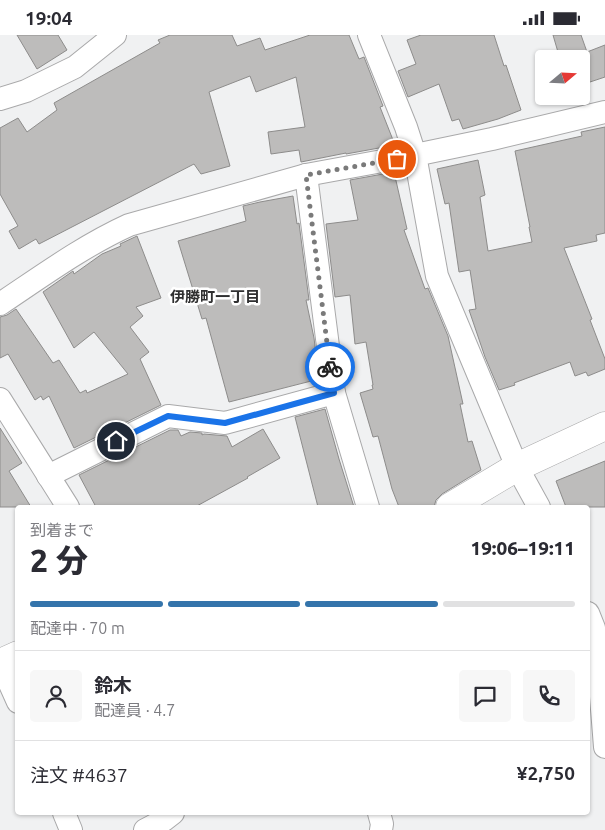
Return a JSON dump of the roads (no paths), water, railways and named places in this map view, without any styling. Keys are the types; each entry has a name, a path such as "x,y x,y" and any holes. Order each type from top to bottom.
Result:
{"street":[{"path":"0,99 26,91 75,67 89,43 115,35"},
{"path":"369,35 406,127 415,155 437,276 517,467 538,505"},
{"path":"0,304 79,252 129,225 306,175 492,139 605,112"},
{"path":"306,175 334,393 367,505"},
{"path":"48,476 168,416 225,423 334,393"},
{"path":"0,399 67,505"},
{"path":"453,505 517,467 605,426"},
{"path":"590,618 594,628 594,684 604,719 605,747"},
{"path":"15,656 0,662 15,695"},
{"path":"65,815 71,830"},
{"path":"144,830 170,815"},
{"path":"380,815 382,824 381,830"}],"district":[{"name":"伊勝町一丁目","path":"215,297"}]}
